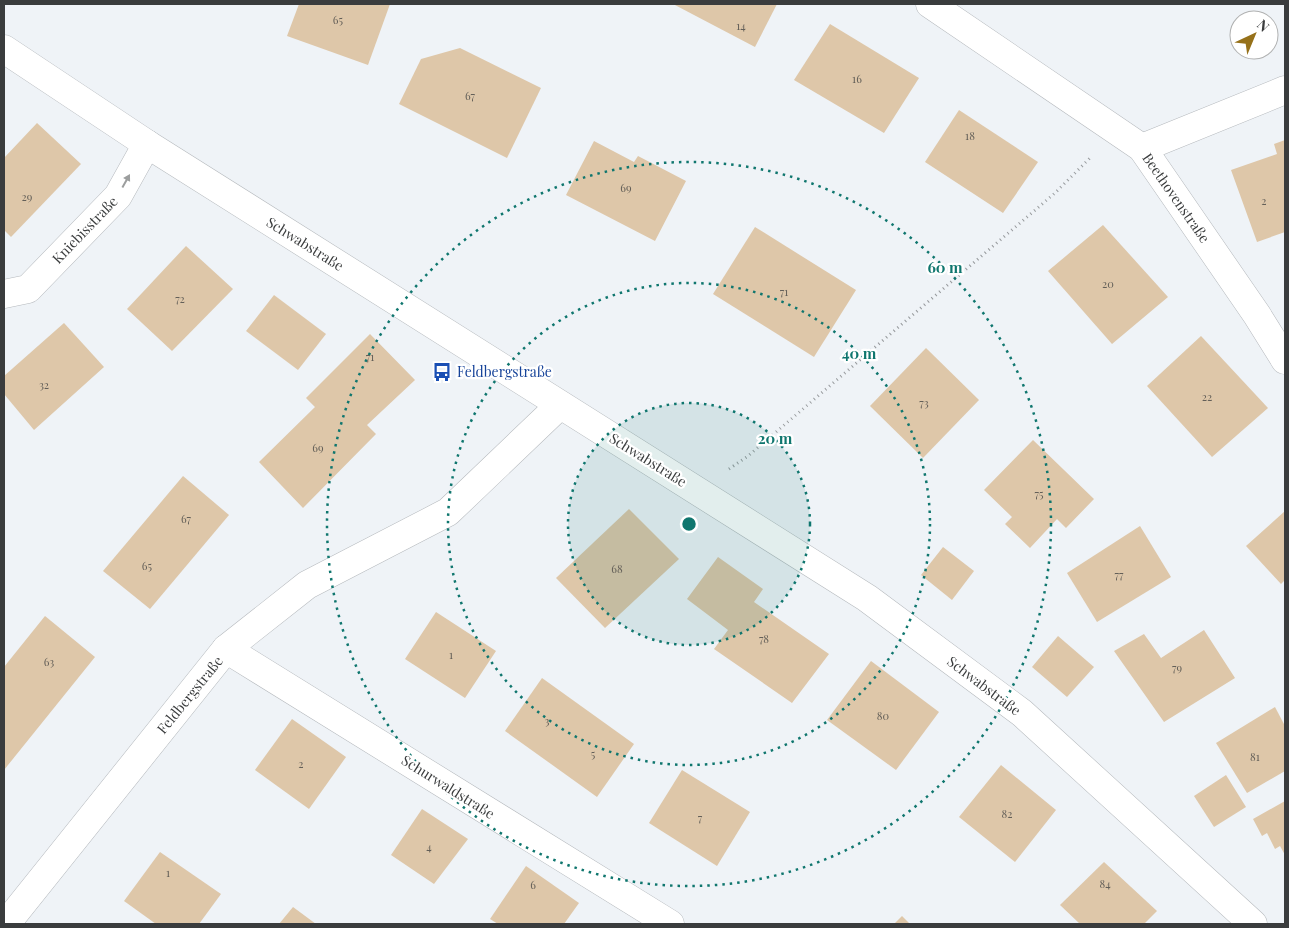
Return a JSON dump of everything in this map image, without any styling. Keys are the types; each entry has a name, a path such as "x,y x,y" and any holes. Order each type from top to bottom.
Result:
{"street":[{"name":"Beethovenstraße","path":"930,4 1142,148 1257,315 1285,360"},
{"name":"Schwabstraße","path":"4,49 147,144 867,598 1022,714 1253,924"},
{"path":"1142,148 1285,90"},
{"name":"Kniebisstraße","path":"4,294 28,289 118,196 147,144"},
{"name":"Feldbergstraße","path":"6,924 226,650 307,585 448,512 560,405"},
{"name":"Schurwaldstraße","path":"226,650 670,924"}],"path":[{"path":"701,493 730,468 748,456 1054,193 1116,132"}],"building":[{"path":"299,4 390,4 368,65 287,36"},
{"path":"673,4 777,4 755,47"},
{"path":"830,24 919,78 884,133 794,80"},
{"path":"460,48 541,88 507,158 399,104 421,59"},
{"path":"959,110 1038,162 1003,213 925,162"},
{"path":"37,123 81,164 11,237 4,230 4,158"},
{"path":"1285,140 1285,232 1257,242 1231,170 1277,154 1274,144"},
{"path":"594,141 634,162 638,156 686,181 655,241 566,195"},
{"path":"1103,225 1168,297 1112,344 1048,271"},
{"path":"755,227 856,290 814,357 713,294"},
{"path":"186,246 233,289 172,351 127,309"},
{"path":"274,295 326,334 298,370 246,331"},
{"path":"64,323 104,367 34,430 4,394 4,376"},
{"path":"370,334 415,380 367,425 376,434 303,508 259,462 315,407 306,398"},
{"path":"1201,336 1268,408 1212,457 1147,386"},
{"path":"926,348 979,400 923,458 870,406"},
{"path":"1033,440 1094,499 1066,528 1057,519 1030,548 1005,524 1012,517 984,490"},
{"path":"183,476 229,515 150,609 103,571"},
{"path":"629,509 679,559 605,628 556,578"},
{"path":"1285,511 1285,580 1281,584 1246,546"},
{"path":"1140,526 1171,577 1097,622 1067,573"},
{"path":"943,547 974,571 952,600 921,575"},
{"path":"718,557 763,589 754,602 829,654 792,703 714,649 728,630 687,599"},
{"path":"436,612 496,651 465,698 405,659"},
{"path":"45,616 95,657 4,770 4,667"},
{"path":"1204,630 1235,678 1164,722 1114,651 1144,634 1161,658"},
{"path":"1058,636 1094,667 1067,697 1032,667"},
{"path":"871,661 939,712 896,770 827,720"},
{"path":"542,678 634,744 597,797 505,731"},
{"path":"1275,707 1285,726 1285,771 1247,793 1216,743"},
{"path":"292,719 346,757 309,809 255,770"},
{"path":"1001,765 1056,810 1015,862 959,817"},
{"path":"682,770 750,812 717,866 649,823"},
{"path":"1226,775 1246,807 1214,827 1194,796"},
{"path":"1285,801 1285,855 1280,846 1275,849 1267,833 1262,836 1253,819"},
{"path":"422,809 468,839 434,884 391,855"},
{"path":"160,852 221,894 199,924 156,924 124,901"},
{"path":"1104,862 1157,911 1144,924 1080,924 1060,905"},
{"path":"526,866 579,903 564,924 498,924 490,919"},
{"path":"293,907 316,924 279,924"},
{"path":"902,916 910,924 894,924"}],"place":[{"name":"Feldbergstraße","path":"442,372"}]}
